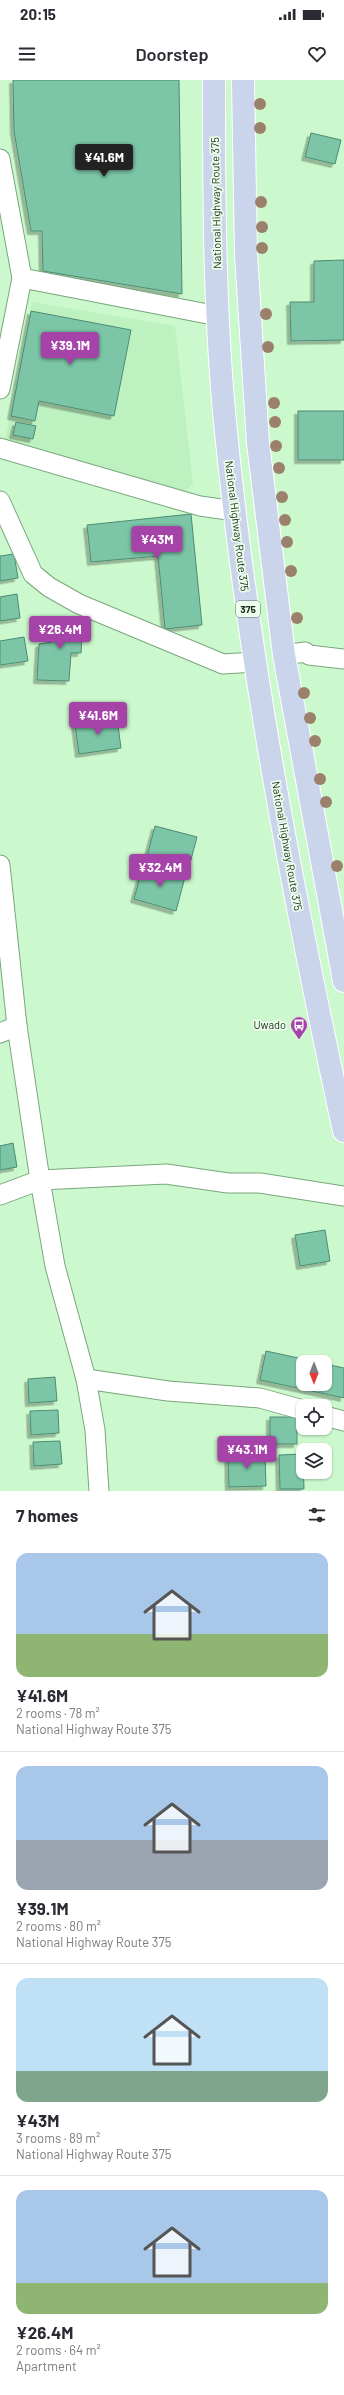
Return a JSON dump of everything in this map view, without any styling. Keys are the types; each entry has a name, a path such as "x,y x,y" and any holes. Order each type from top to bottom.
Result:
{"highway":[{"name":"National Highway Route 375","path":"214,80 218,316 225,429 235,511 255,662 306,954 344,1131"},
{"path":"244,80 246,255 258,443 284,655 344,981"}],"street":[{"path":"0,159 22,278 0,389"},
{"path":"22,278 218,316"},
{"path":"0,448 200,506 235,511"},
{"path":"0,501 33,574 49,587 79,604 223,664 255,662"},
{"path":"284,655 305,652 309,655 344,659"},
{"path":"0,865 17,1026 40,1180 55,1266 86,1379 95,1430 99,1491"},
{"path":"0,1033 17,1026"},
{"path":"0,1195 40,1180 166,1174 228,1183 260,1183 344,1196"},
{"path":"86,1379 168,1391 260,1398 296,1408"},
{"path":"332,1418 344,1421"}],"shaded area":[{"path":"32,302 175,326 193,483 185,492 5,440"}],"building":[{"path":"13,80 179,80 182,294 43,271 42,231 31,231 14,131"},
{"path":"311,133 341,140 335,164 305,157"},
{"path":"344,260 344,340 291,341 290,302 314,302 314,261"},
{"path":"31,311 131,330 114,416 39,401 35,421 11,416"},
{"path":"298,411 344,411 344,460 298,460"},
{"path":"16,422 36,426 33,439 13,435"},
{"path":"191,514 202,625 165,629 158,556 91,562 87,525"},
{"path":"14,554 18,578 0,581 0,556"},
{"path":"17,594 20,618 0,621 0,597"},
{"path":"54,617 83,619 81,653 71,653 69,681 37,680 39,644 52,642"},
{"path":"24,637 28,661 0,665 0,641"},
{"path":"117,718 121,748 79,754 75,724"},
{"path":"155,826 197,837 188,871 146,860"},
{"path":"143,866 185,877 176,911 134,899"},
{"path":"13,1143 17,1167 0,1170 0,1146"},
{"path":"325,1230 330,1261 300,1266 295,1235"},
{"path":"266,1351 296,1357 296,1388 260,1380"},
{"path":"332,1365 344,1368 344,1398 311,1391 332,1391"},
{"path":"55,1377 57,1401 29,1403 28,1379"},
{"path":"58,1410 59,1433 31,1435 30,1411"},
{"path":"270,1417 296,1417 297,1443 270,1444"},
{"path":"60,1441 62,1464 34,1466 33,1442"},
{"path":"265,1453 266,1486 229,1487 228,1454"},
{"path":"296,1454 296,1479 304,1479 304,1489 280,1489 279,1455"}],"place":[{"name":"Uwado","path":"299,1040"}]}
